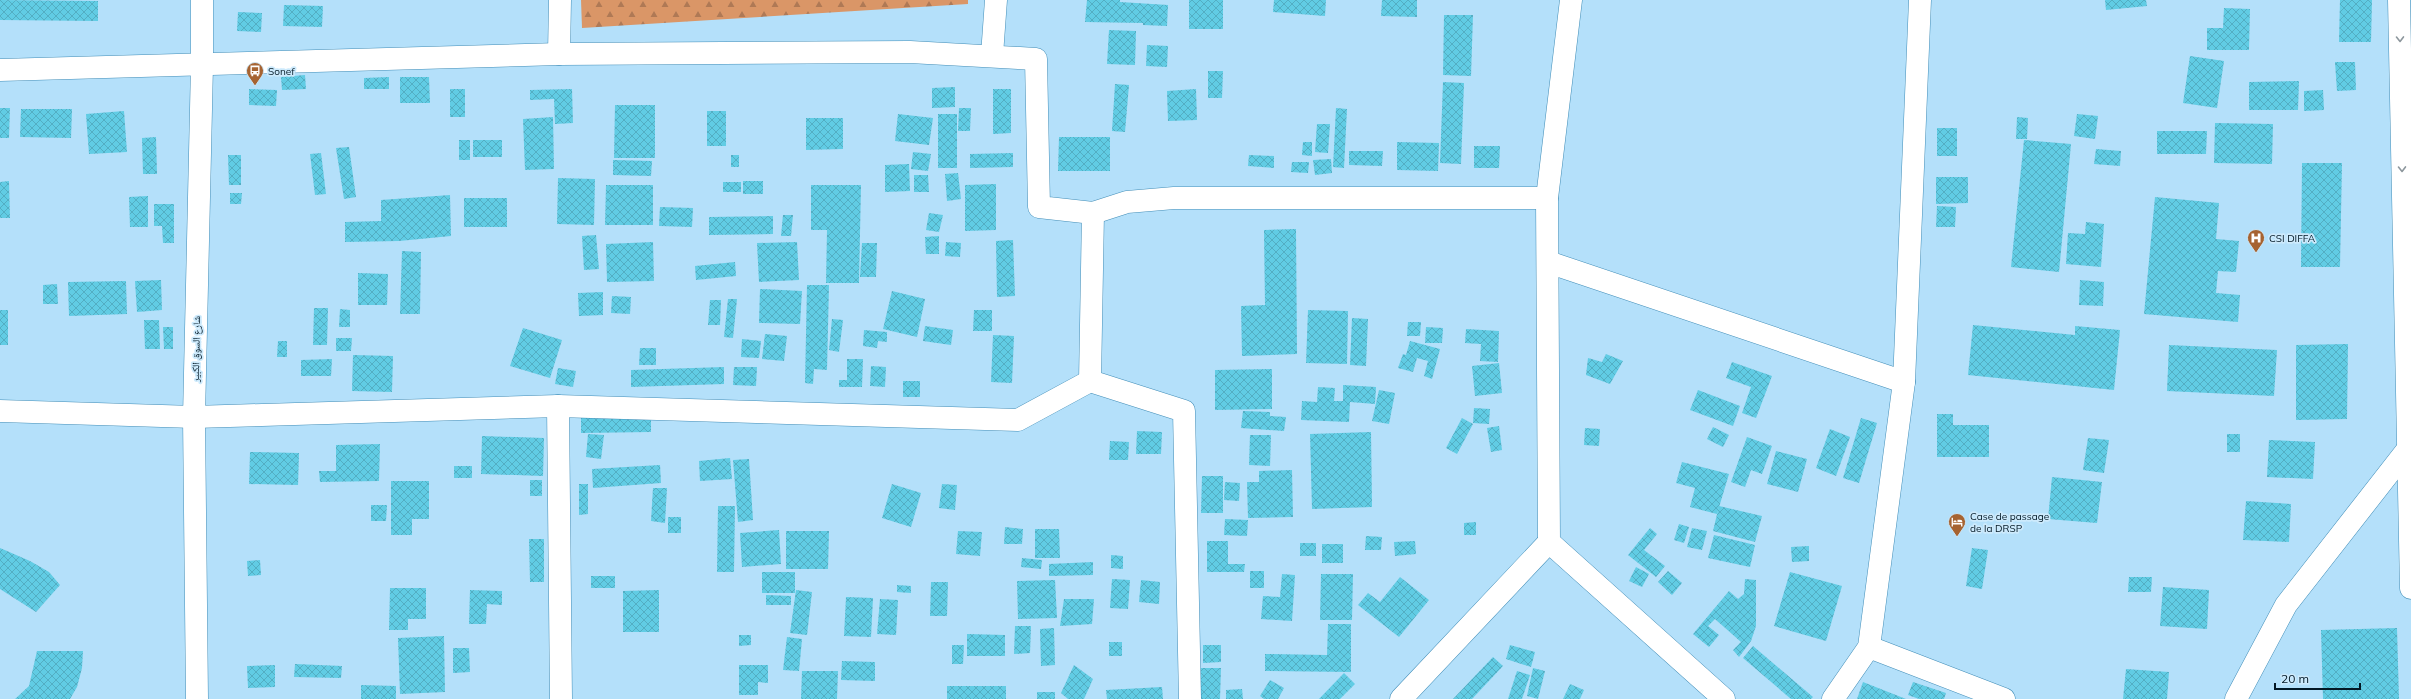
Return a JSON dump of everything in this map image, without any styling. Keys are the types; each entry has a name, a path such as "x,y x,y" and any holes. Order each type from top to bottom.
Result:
{"main road":[{"name":"شارع السوق الكبير","path":"197,699 194,417 202,65 202,0"},
{"path":"560,0 560,54"},
{"path":"992,55 996,0"},
{"path":"1401,699 1550,542 1548,198 1571,0"},
{"path":"1833,699 1869,647 1904,382 1920,0"},
{"path":"2399,0 2411,588"},
{"path":"0,70 560,54 910,52 992,55 1036,59 1039,207 1093,213 1126,202 1174,198 1548,198"},
{"path":"1090,381 1093,213"},
{"path":"1548,262 1904,382"},
{"path":"0,410 194,417 558,406 1018,420 1090,381 1184,411 1190,699"},
{"path":"558,406 561,699"},
{"path":"2236,699 2286,605 2407,450"},
{"path":"1550,542 1724,699"},
{"path":"1869,647 2004,699"}],"green space":[{"path":"581,0 968,0 968,4 582,28"}],"building":[{"path":"0,0 98,1 98,21 0,20"},
{"path":"1087,0 1120,0 1120,2 1168,5 1167,26 1143,25 1143,23 1085,22"},
{"path":"1189,0 1223,0 1223,29 1189,29"},
{"path":"1274,0 1326,0 1325,16 1273,12"},
{"path":"1382,0 1417,0 1417,17 1381,16"},
{"path":"2105,0 2146,0 2147,6 2106,10"},
{"path":"2340,0 2372,0 2371,42 2339,42"},
{"path":"284,5 323,6 322,27 283,26"},
{"path":"2224,8 2250,9 2249,50 2207,50 2207,28 2223,28"},
{"path":"238,12 262,13 261,32 237,31"},
{"path":"1444,15 1473,15 1471,76 1443,75"},
{"path":"1109,30 1136,31 1135,65 1107,64"},
{"path":"1147,45 1168,46 1167,67 1146,66"},
{"path":"2190,56 2224,61 2217,108 2183,103"},
{"path":"2335,62 2355,62 2356,90 2337,91"},
{"path":"1208,71 1223,71 1222,98 1208,98"},
{"path":"305,75 306,89 282,90 281,77"},
{"path":"389,77 389,89 364,89 364,78"},
{"path":"400,77 429,77 430,103 400,103"},
{"path":"2299,81 2298,110 2249,110 2249,82"},
{"path":"1443,82 1464,83 1461,164 1440,163"},
{"path":"1115,84 1129,85 1125,132 1112,131"},
{"path":"955,87 955,107 932,108 932,88"},
{"path":"249,89 277,90 276,106 249,105"},
{"path":"450,89 465,89 465,117 450,117"},
{"path":"572,89 573,123 555,124 554,99 530,100 530,90"},
{"path":"993,89 1011,89 1011,133 993,134"},
{"path":"1196,89 1197,120 1168,121 1167,91"},
{"path":"2323,90 2324,110 2304,111 2304,91"},
{"path":"615,105 655,105 655,158 614,158"},
{"path":"0,108 10,108 9,138 0,138"},
{"path":"959,108 971,108 970,131 958,131"},
{"path":"1336,108 1347,109 1344,168 1333,167"},
{"path":"21,109 72,109 71,138 20,137"},
{"path":"124,111 127,152 89,154 86,114"},
{"path":"707,111 726,111 726,146 707,146"},
{"path":"898,114 933,118 929,145 895,141"},
{"path":"938,114 957,114 957,168 938,168"},
{"path":"2077,114 2098,116 2095,139 2074,136"},
{"path":"553,117 554,169 525,170 523,119"},
{"path":"2017,117 2028,118 2027,139 2016,139"},
{"path":"806,118 843,118 843,149 806,150"},
{"path":"2215,123 2273,124 2272,164 2214,163"},
{"path":"1317,124 1330,124 1328,153 1315,152"},
{"path":"1937,128 1957,128 1957,156 1937,156"},
{"path":"2157,131 2207,131 2206,154 2157,154"},
{"path":"156,137 157,174 143,174 142,138"},
{"path":"1059,137 1110,137 1110,171 1058,171"},
{"path":"459,140 470,140 470,160 459,160"},
{"path":"473,140 502,140 502,157 473,157"},
{"path":"2024,140 2071,144 2059,272 2011,267"},
{"path":"1303,142 1312,142 1312,156 1302,155"},
{"path":"1397,142 1439,143 1438,171 1397,170"},
{"path":"1474,146 1500,146 1499,168 1474,168"},
{"path":"349,147 356,197 344,199 336,148"},
{"path":"2096,149 2121,151 2120,166 2094,164"},
{"path":"1349,151 1383,151 1382,166 1349,165"},
{"path":"913,152 931,154 928,171 911,169"},
{"path":"321,153 326,194 315,195 310,154"},
{"path":"1013,153 1013,167 970,168 970,154"},
{"path":"228,155 241,155 241,185 229,185"},
{"path":"731,155 739,155 739,167 731,167"},
{"path":"1249,155 1274,156 1274,168 1248,166"},
{"path":"1331,159 1332,173 1315,175 1313,160"},
{"path":"613,160 652,161 651,176 613,175"},
{"path":"1292,162 1309,162 1308,173 1291,172"},
{"path":"2302,163 2342,163 2340,267 2301,267"},
{"path":"909,164 910,191 885,192 885,165"},
{"path":"958,173 961,199 947,201 945,174"},
{"path":"914,175 928,175 929,192 914,192"},
{"path":"1936,177 1968,177 1968,203 1936,204"},
{"path":"558,178 595,179 594,225 557,224"},
{"path":"9,181 10,218 0,218 0,182"},
{"path":"743,181 763,181 763,194 743,194"},
{"path":"723,182 741,182 741,192 723,192"},
{"path":"996,184 996,230 965,231 965,185"},
{"path":"606,185 653,185 653,225 605,225"},
{"path":"811,185 861,185 859,283 826,283 827,230 811,230"},
{"path":"230,193 242,193 241,204 230,204"},
{"path":"450,195 451,236 399,241 345,242 345,222 381,221 381,200"},
{"path":"148,196 148,227 130,227 129,197"},
{"path":"2155,197 2219,203 2216,239 2239,241 2236,272 2218,271 2216,293 2240,295 2238,322 2144,314"},
{"path":"464,198 507,198 507,227 464,227"},
{"path":"154,204 174,204 174,243 163,243 162,226 154,226"},
{"path":"1937,206 1956,207 1955,227 1936,227"},
{"path":"660,207 693,208 692,227 659,226"},
{"path":"929,213 943,215 939,232 926,230"},
{"path":"783,215 793,215 791,236 781,236"},
{"path":"773,216 773,234 709,235 709,217"},
{"path":"2086,222 2104,224 2101,267 2066,264 2068,233 2085,234"},
{"path":"1296,229 1297,354 1242,356 1241,306 1265,305 1264,230"},
{"path":"596,235 599,269 584,270 582,236"},
{"path":"939,236 939,254 926,254 925,237"},
{"path":"1013,240 1015,296 997,297 996,241"},
{"path":"653,242 654,281 607,282 606,244"},
{"path":"797,242 799,280 759,282 757,243"},
{"path":"946,242 961,243 960,257 945,256"},
{"path":"862,243 877,243 876,277 860,277"},
{"path":"402,251 421,252 420,314 400,314"},
{"path":"735,262 736,276 696,280 695,266"},
{"path":"358,273 388,274 387,305 358,305"},
{"path":"161,280 162,310 137,312 135,281"},
{"path":"2080,280 2104,282 2103,306 2079,305"},
{"path":"126,281 127,314 69,316 68,282"},
{"path":"57,284 58,304 43,304 43,285"},
{"path":"807,285 829,285 827,370 814,369 813,384 805,383"},
{"path":"760,289 802,291 800,324 759,323"},
{"path":"892,291 925,299 917,337 883,329"},
{"path":"603,292 603,315 579,316 578,293"},
{"path":"612,296 631,297 630,314 611,313"},
{"path":"728,299 737,299 733,338 724,337"},
{"path":"710,300 721,300 720,325 708,325"},
{"path":"314,308 328,308 327,345 313,345"},
{"path":"340,309 350,310 350,327 339,327"},
{"path":"0,310 8,310 8,345 0,345"},
{"path":"974,310 992,310 992,331 973,331"},
{"path":"1308,310 1348,311 1347,364 1306,363"},
{"path":"1352,318 1368,319 1366,366 1350,365"},
{"path":"832,319 843,320 839,352 829,350"},
{"path":"144,320 159,320 160,349 145,349"},
{"path":"1408,322 1421,322 1420,336 1407,336"},
{"path":"1973,325 2075,335 2075,326 2120,330 2114,390 1968,375"},
{"path":"925,326 953,330 951,345 923,341"},
{"path":"163,327 173,327 173,349 164,349"},
{"path":"1426,327 1443,328 1442,343 1425,343"},
{"path":"523,328 562,340 550,378 510,366"},
{"path":"1466,329 1499,331 1498,362 1480,361 1481,344 1465,343"},
{"path":"864,330 887,332 887,342 878,341 877,348 863,346"},
{"path":"765,334 787,336 784,361 762,359"},
{"path":"993,335 1014,336 1012,383 991,382"},
{"path":"336,338 352,338 351,351 336,351"},
{"path":"742,339 761,341 759,358 741,357"},
{"path":"278,341 287,341 287,357 277,357"},
{"path":"1410,341 1440,349 1432,379 1424,376 1428,361 1417,358 1413,372 1398,368 1403,354 1406,355"},
{"path":"2348,344 2347,419 2296,420 2296,345"},
{"path":"2169,345 2277,350 2274,396 2167,391"},
{"path":"640,348 656,348 656,365 639,365"},
{"path":"1606,354 1623,361 1610,384 1586,375 1588,358 1602,362"},
{"path":"353,355 393,356 392,392 352,391"},
{"path":"332,359 331,376 301,376 301,360"},
{"path":"847,359 863,359 862,387 839,387 839,380 847,380"},
{"path":"1732,362 1772,376 1756,418 1742,413 1751,387 1726,378"},
{"path":"1499,363 1502,393 1475,396 1472,366"},
{"path":"871,366 886,367 885,387 870,386"},
{"path":"724,367 724,384 631,387 631,370"},
{"path":"734,367 757,367 756,386 733,385"},
{"path":"558,368 576,371 573,387 555,384"},
{"path":"1272,369 1272,409 1215,410 1215,370"},
{"path":"903,381 920,381 920,397 903,397"},
{"path":"1343,385 1376,387 1375,404 1350,402 1349,422 1301,420 1302,401 1317,402 1318,387 1335,388 1334,401 1343,401"},
{"path":"1379,390 1395,393 1389,424 1372,421"},
{"path":"1698,390 1740,406 1733,426 1690,410"},
{"path":"1474,408 1490,409 1489,424 1473,423"},
{"path":"1243,411 1270,412 1270,416 1286,417 1284,431 1241,428"},
{"path":"1937,414 1953,414 1953,425 1989,425 1989,457 1937,457"},
{"path":"651,415 651,432 581,433 581,416"},
{"path":"1462,418 1473,424 1457,454 1446,448"},
{"path":"1861,418 1877,423 1859,483 1843,478"},
{"path":"1499,426 1502,450 1491,452 1487,428"},
{"path":"1713,427 1729,435 1723,447 1707,439"},
{"path":"1585,428 1600,429 1599,446 1584,445"},
{"path":"1830,429 1850,437 1836,476 1816,468"},
{"path":"1137,431 1162,432 1161,454 1136,454"},
{"path":"1371,432 1372,507 1312,509 1310,434"},
{"path":"588,434 604,435 601,459 586,457"},
{"path":"2227,434 2240,434 2240,452 2227,452"},
{"path":"1250,435 1271,435 1270,466 1249,465"},
{"path":"482,436 544,438 543,476 481,474"},
{"path":"1747,437 1772,446 1762,474 1751,470 1745,487 1731,482"},
{"path":"2088,438 2109,440 2104,473 2083,470"},
{"path":"2269,440 2315,442 2313,479 2267,477"},
{"path":"1110,441 1129,442 1128,460 1109,460"},
{"path":"380,444 379,481 320,482 319,471 336,471 336,445"},
{"path":"1776,451 1807,459 1798,492 1767,484"},
{"path":"250,452 299,453 298,485 249,484"},
{"path":"730,458 732,479 700,481 699,461"},
{"path":"749,459 753,520 738,522 733,460"},
{"path":"1682,462 1729,474 1717,514 1690,507 1695,488 1676,483"},
{"path":"660,465 661,483 593,488 592,469"},
{"path":"454,466 472,466 472,478 454,478"},
{"path":"1292,470 1293,517 1248,518 1247,482 1259,482 1259,471"},
{"path":"1202,476 1223,476 1223,513 1201,513"},
{"path":"2052,477 2102,482 2097,523 2048,519"},
{"path":"530,480 542,480 542,496 530,496"},
{"path":"391,481 429,481 429,519 412,519 412,535 391,535"},
{"path":"1225,482 1240,483 1239,501 1224,500"},
{"path":"579,484 588,484 588,514 579,515"},
{"path":"892,484 921,493 911,527 882,518"},
{"path":"942,484 957,485 955,510 939,508"},
{"path":"653,488 667,488 665,523 651,521"},
{"path":"2246,501 2291,504 2289,542 2243,540"},
{"path":"371,505 387,505 386,521 371,521"},
{"path":"718,506 735,506 734,572 717,572"},
{"path":"1719,506 1762,516 1755,542 1713,531"},
{"path":"668,517 681,517 681,533 668,533"},
{"path":"1225,519 1248,520 1247,536 1224,535"},
{"path":"1476,522 1476,535 1464,535 1464,523"},
{"path":"1679,524 1689,527 1684,543 1674,540"},
{"path":"1005,527 1023,529 1022,544 1004,544"},
{"path":"1650,528 1657,534 1644,550 1665,566 1656,577 1628,555"},
{"path":"1692,528 1707,531 1702,550 1687,547"},
{"path":"1035,529 1059,529 1060,558 1035,558"},
{"path":"779,530 781,564 742,567 740,533"},
{"path":"786,531 829,531 828,569 786,569"},
{"path":"958,531 982,532 980,556 956,554"},
{"path":"1714,535 1755,545 1750,567 1708,558"},
{"path":"1366,536 1382,537 1381,550 1365,550"},
{"path":"529,539 544,539 544,582 530,582"},
{"path":"1207,541 1228,541 1228,564 1245,564 1244,572 1207,572"},
{"path":"1415,541 1416,554 1395,556 1394,542"},
{"path":"1300,543 1316,543 1316,556 1300,556"},
{"path":"1322,544 1343,544 1343,563 1322,563"},
{"path":"1809,546 1809,561 1792,562 1791,547"},
{"path":"0,548 30,561 49,572 60,585 36,612 0,589"},
{"path":"1972,548 1988,550 1982,589 1966,586"},
{"path":"1111,555 1123,556 1123,569 1111,568"},
{"path":"1022,558 1042,560 1041,569 1021,567"},
{"path":"260,560 261,575 248,576 247,561"},
{"path":"1093,562 1093,575 1049,576 1049,564"},
{"path":"1636,567 1649,574 1642,587 1629,581"},
{"path":"1250,571 1264,571 1264,588 1250,588"},
{"path":"1668,571 1682,583 1672,595 1658,582"},
{"path":"762,572 795,572 795,593 762,593"},
{"path":"1790,572 1842,586 1826,641 1774,626"},
{"path":"1282,574 1295,575 1292,621 1261,619 1263,596 1280,597"},
{"path":"1321,574 1353,574 1352,620 1320,620"},
{"path":"591,576 615,576 615,588 591,588"},
{"path":"1400,577 1429,600 1399,637 1358,605 1368,593 1380,602"},
{"path":"2129,577 2152,577 2151,592 2128,592"},
{"path":"1112,579 1130,580 1128,609 1110,608"},
{"path":"1745,579 1756,580 1756,626 1751,641 1739,657 1733,650 1741,642 1715,619 1708,626 1719,635 1709,647 1693,634 1729,591 1738,599 1744,594"},
{"path":"1055,580 1057,618 1018,619 1017,581"},
{"path":"1141,580 1160,582 1159,604 1139,602"},
{"path":"931,582 948,582 947,616 930,616"},
{"path":"897,585 911,586 911,593 897,592"},
{"path":"2163,587 2209,590 2207,629 2160,626"},
{"path":"390,588 426,588 426,619 408,619 408,630 389,630"},
{"path":"470,590 502,591 502,605 487,604 486,624 469,624"},
{"path":"659,590 659,632 623,632 623,591"},
{"path":"796,590 812,592 807,635 790,633"},
{"path":"766,595 791,596 791,605 766,605"},
{"path":"846,597 873,598 871,637 844,636"},
{"path":"880,599 898,600 896,635 877,634"},
{"path":"1064,599 1094,599 1092,624 1060,626"},
{"path":"1328,624 1351,624 1351,672 1265,671 1265,654 1327,655"},
{"path":"1015,626 1031,626 1030,653 1014,654"},
{"path":"1054,628 1055,665 1041,666 1040,629"},
{"path":"2397,628 2399,699 2323,699 2321,630"},
{"path":"967,634 1005,635 1005,656 967,656"},
{"path":"739,635 751,635 751,645 739,646"},
{"path":"444,636 445,692 400,694 398,638"},
{"path":"787,637 802,639 799,671 783,670"},
{"path":"1109,642 1122,642 1122,656 1109,656"},
{"path":"952,645 964,645 963,664 952,664"},
{"path":"1203,645 1221,645 1221,662 1203,663"},
{"path":"1510,645 1535,652 1531,667 1506,659"},
{"path":"1753,646 1813,697 1811,699 1791,699 1743,658"},
{"path":"453,648 469,648 470,672 453,673"},
{"path":"37,651 83,651 82,668 77,687 70,699 15,699 29,686"},
{"path":"1493,657 1503,666 1472,699 1453,699"},
{"path":"842,661 875,662 875,681 841,680"},
{"path":"295,664 342,666 341,678 294,677"},
{"path":"275,665 275,687 248,688 247,666"},
{"path":"739,665 768,665 768,683 758,682 758,695 739,695"},
{"path":"1074,665 1093,679 1084,699 1068,699 1061,693"},
{"path":"1199,668 1221,668 1220,699 1199,699"},
{"path":"1533,668 1545,671 1538,699 1527,696"},
{"path":"2126,669 2169,672 2167,699 2123,699"},
{"path":"802,671 838,671 837,699 801,699"},
{"path":"1517,671 1530,675 1522,699 1508,699"},
{"path":"1344,673 1355,684 1340,699 1319,699"},
{"path":"1270,680 1284,688 1278,699 1264,699 1260,696"},
{"path":"1863,682 1906,699 1857,699"},
{"path":"1913,682 1946,693 1944,699 1919,699 1908,695"},
{"path":"1570,684 1584,690 1580,699 1563,699"},
{"path":"361,685 396,686 396,699 361,699"},
{"path":"947,686 1006,686 1006,699 947,699"},
{"path":"1162,687 1163,699 1107,699 1106,690"},
{"path":"1242,689 1243,699 1226,699 1226,690"},
{"path":"1037,692 1055,692 1055,699 1037,699"}],"place":[{"name":"Sonef","path":"255,86"},
{"name":"CSI DIFFA","path":"2256,253"},
{"name":"Case de passage de la DRSP","path":"1957,537"}]}
